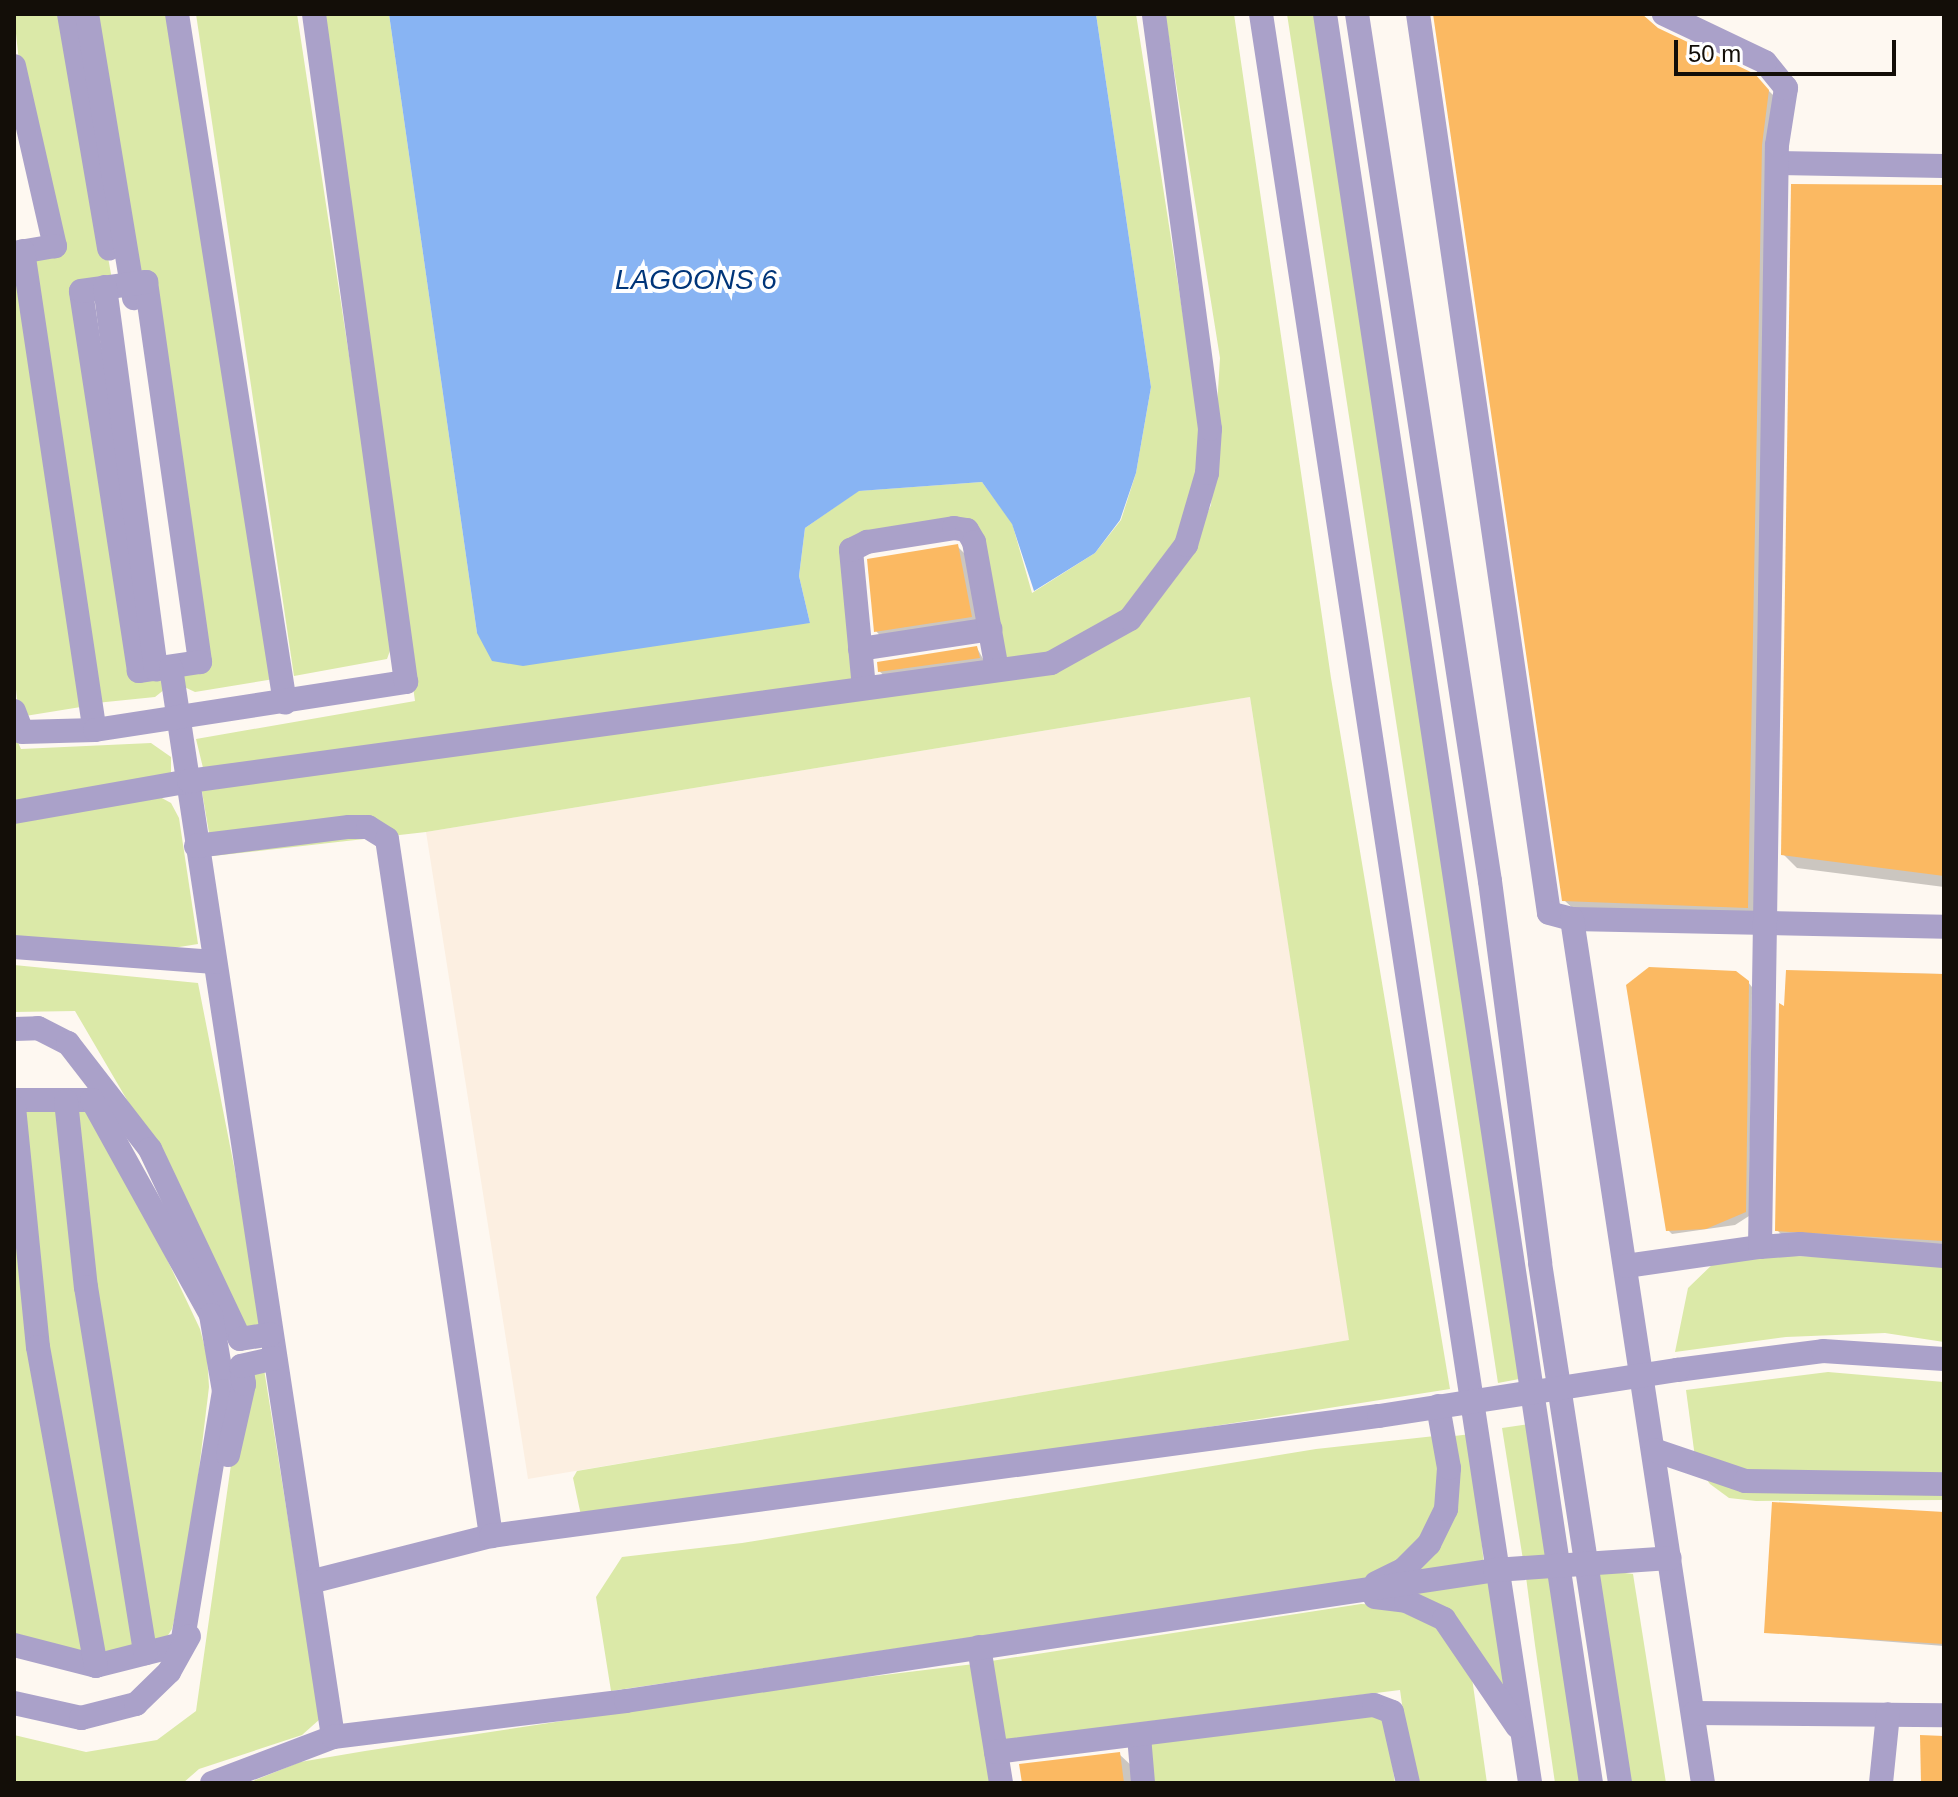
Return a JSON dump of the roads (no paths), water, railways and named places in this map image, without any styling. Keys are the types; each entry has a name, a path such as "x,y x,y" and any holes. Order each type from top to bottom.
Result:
{"street":[{"path":"69,14 118,286 152,419"},
{"path":"87,14 118,286"},
{"path":"177,14 285,703"},
{"path":"14,711 22,732 95,730 180,721 406,682 314,14"},
{"path":"14,812 189,781 1051,663 1130,619 1186,545 1207,473 1210,429 1177,159 1154,14"},
{"path":"1261,14 1495,1570 1530,1783"},
{"path":"1325,14 1591,1783"},
{"path":"1357,14 1620,1783"},
{"path":"1418,14 1547,907 1555,918 1572,919 1944,927"},
{"path":"1664,14 1779,73 1786,88 1777,163 1760,1247"},
{"path":"14,66 55,246 19,252 95,730"},
{"path":"1777,163 1944,166"},
{"path":"146,282 200,662 171,669 137,668 81,291 118,286 146,282"},
{"path":"864,688 851,550 867,542 954,528 967,530 974,542 997,670"},
{"path":"170,551 171,669 333,1737"},
{"path":"860,649 990,629"},
{"path":"196,846 349,827 368,827 387,839 491,1536"},
{"path":"1572,919 1703,1783"},
{"path":"14,947 214,962"},
{"path":"14,1029 38,1028 68,1043 150,1149 240,1339 271,1334"},
{"path":"14,1100 92,1100 211,1315 224,1391 182,1644 96,1666 14,1645"},
{"path":"66,1101 86,1287 145,1653"},
{"path":"14,1107 38,1347 96,1666"},
{"path":"1626,1266 1760,1247 1814,1245 1944,1256"},
{"path":"310,1582 491,1536 1379,1416 1677,1370 1823,1351 1944,1359"},
{"path":"14,1703 81,1718 136,1704 169,1672 186,1648 244,1384 241,1366 250,1360 275,1358"},
{"path":"1352,1594 1403,1570 1429,1544 1446,1509 1449,1468 1438,1406"},
{"path":"1654,1450 1745,1481 1944,1484"},
{"path":"212,1783 273,1755 333,1737 626,1701 1352,1594 1495,1570 1670,1558"},
{"path":"1352,1594 1406,1601 1444,1619 1523,1735"},
{"path":"979,1647 1001,1783"},
{"path":"996,1752 1374,1705 1392,1712 1408,1783"},
{"path":"1694,1713 1944,1715"},
{"path":"1881,1783 1888,1714"},
{"path":"1139,1736 1143,1783"}],"water":[{"name":"LAGOONS 6","path":"389,14 1096,14 1151,387 1136,473 1120,520 1095,553 1034,591 1012,524 982,482 859,491 805,528 799,576 810,623 523,666 492,661 477,633"}]}
